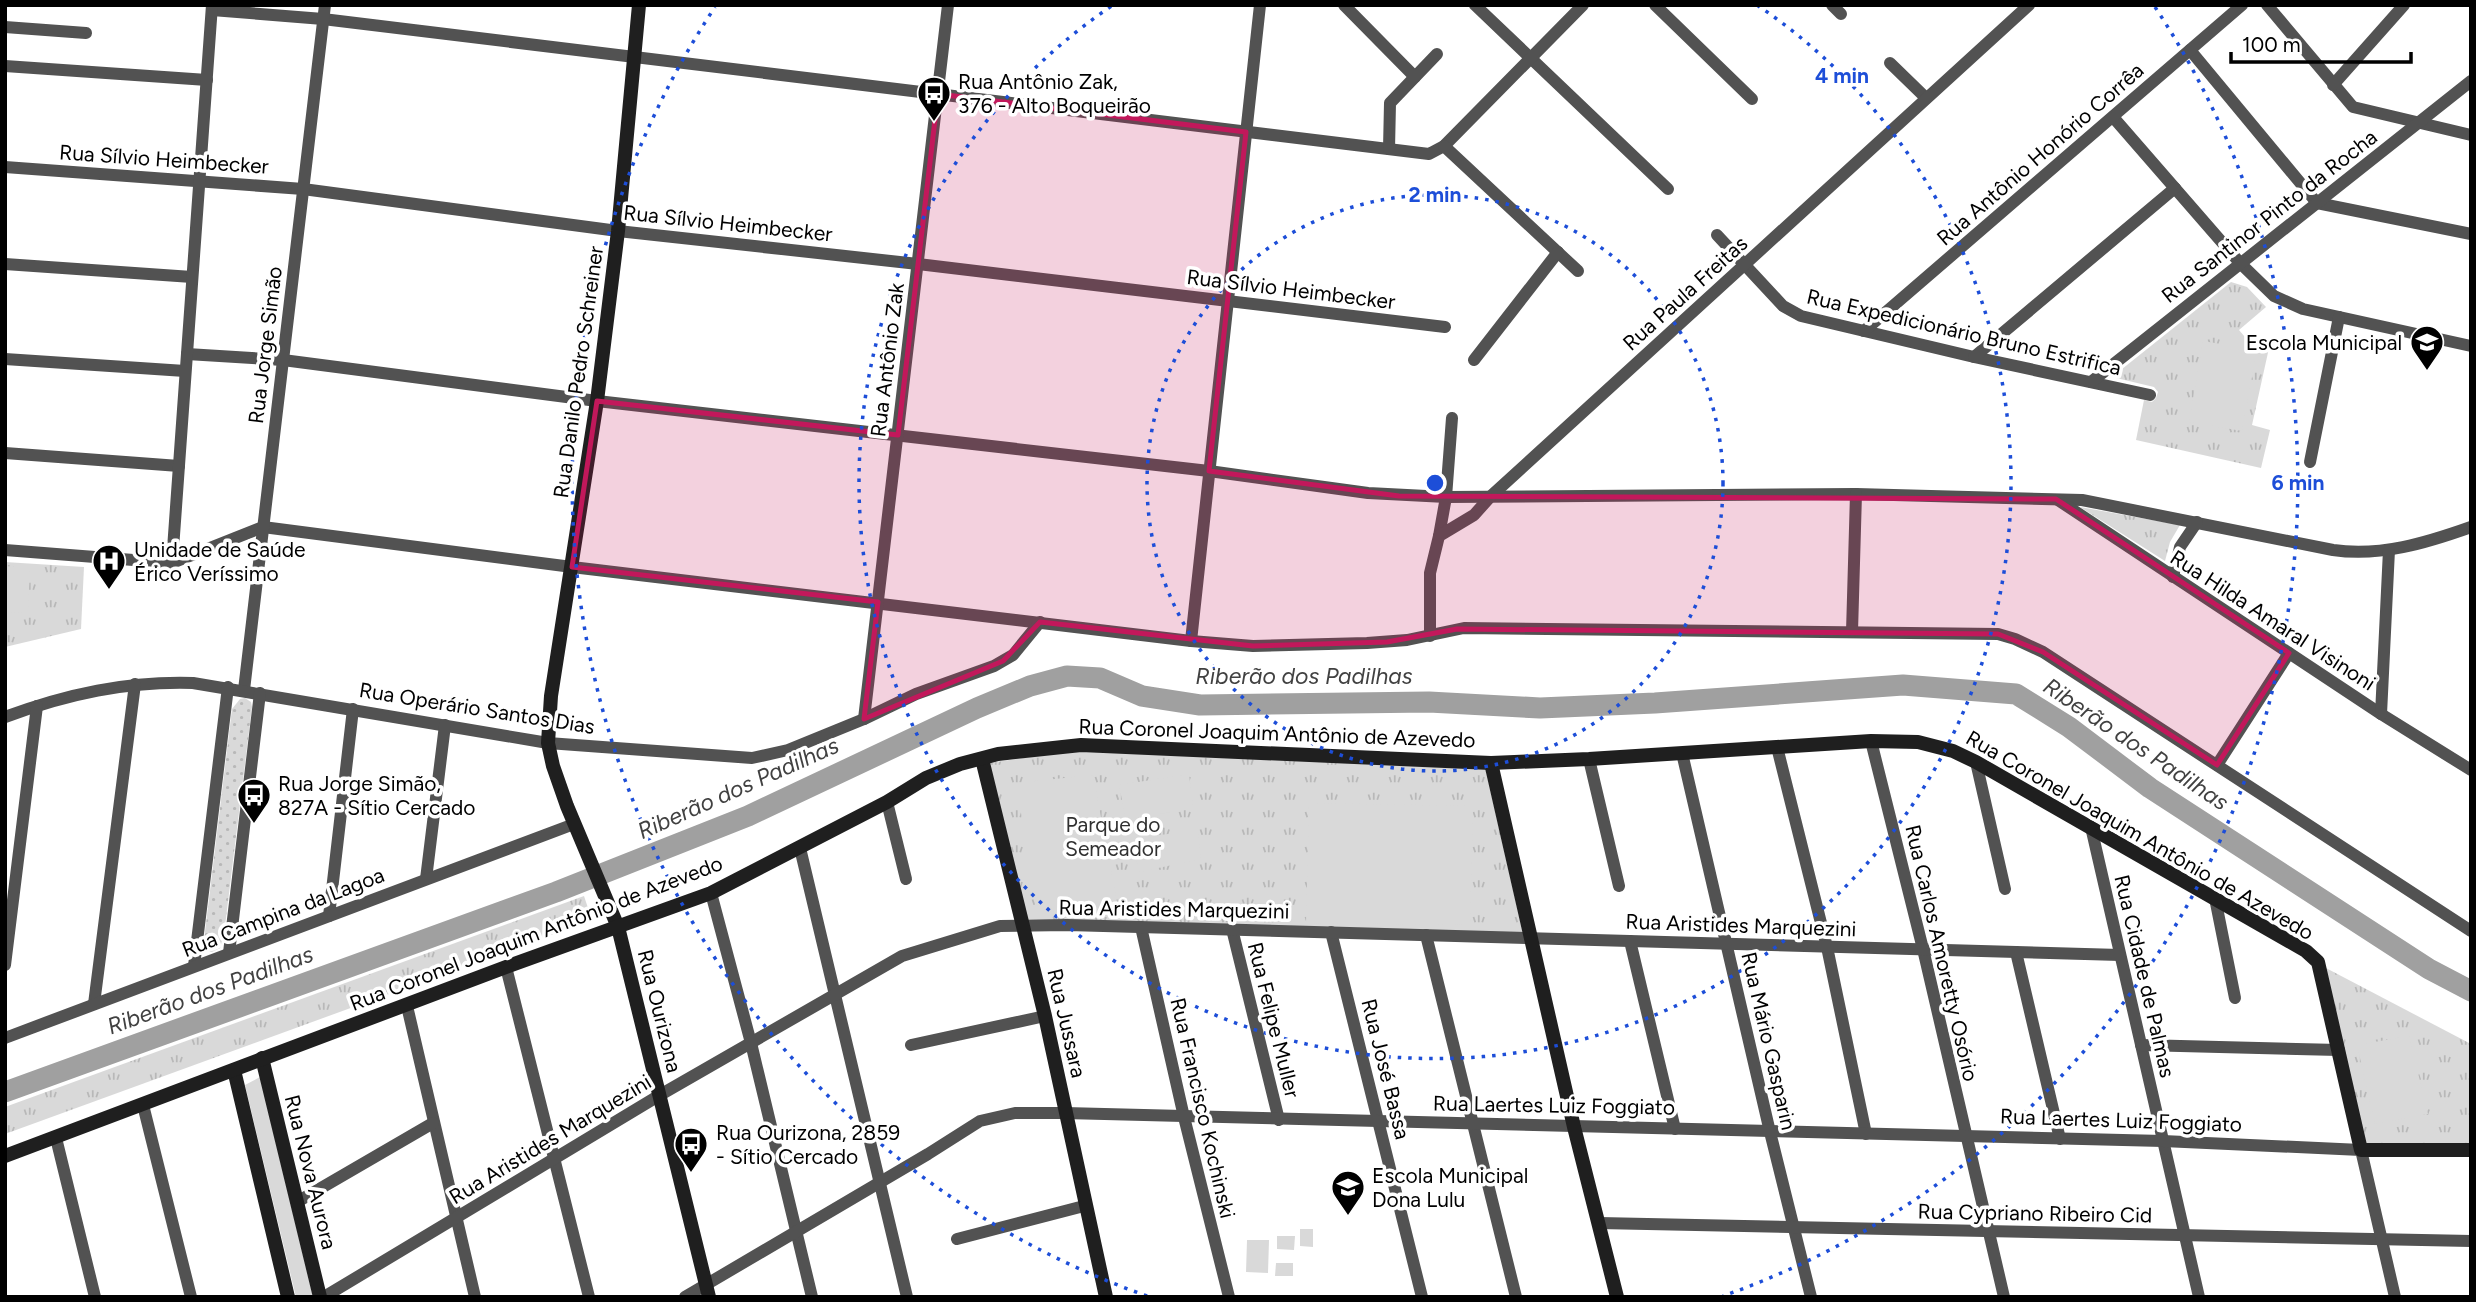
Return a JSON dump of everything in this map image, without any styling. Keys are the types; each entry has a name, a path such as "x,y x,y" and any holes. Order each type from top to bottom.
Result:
{"street":[{"name":"Rua Jorge Simão","path":"244,690 325,5"},
{"name":"Rua Danilo Pedro Schreiner","path":"548,743 550,705 597,401 618,231 639,5"},
{"name":"Rua Antônio Zak","path":"864,719 948,5"},
{"path":"1191,641 1260,5"},
{"path":"1344,5 1415,77"},
{"path":"1475,5 1668,189"},
{"path":"172,563 212,7 1429,155 1444,146 1583,5"},
{"path":"1656,5 1752,99"},
{"name":"Rua Paula Freitas","path":"1439,536 1474,515 1491,496 2029,5"},
{"name":"Rua Antônio Honório Corrêa","path":"1864,331 2242,5"},
{"path":"2267,5 2347,103 2360,110 2471,135"},
{"path":"2333,85 2404,5"},
{"path":"5,27 86,33"},
{"path":"2190,50 2316,203 2471,233"},
{"path":"1389,149 1390,103 1437,54"},
{"path":"1891,63 1926,99"},
{"path":"5,66 207,80"},
{"name":"Rua Santinor Pinto da Rocha","path":"2091,382 2471,81"},
{"path":"2113,117 2241,263 2262,285 2288,304 2471,346"},
{"path":"1444,146 1578,271"},
{"name":"Rua Sílvio Heimbecker","path":"5,167 303,189 618,231 1445,327"},
{"path":"1974,357 2175,188"},
{"name":"Rua Expedicionário Bruno Estrifica","path":"1717,235 1783,306 1792,312 1974,357 2150,395"},
{"path":"1474,360 1558,252"},
{"path":"5,264 192,277"},
{"path":"2310,462 2339,317"},
{"path":"187,354 283,360 597,401 1209,471 1368,493 1446,497 1856,494 2082,500 2333,550 2358,552 2389,550 2471,527"},
{"path":"5,359 186,372"},
{"path":"1430,636 1430,573 1446,497 1452,418"},
{"path":"5,453 179,466"},
{"path":"1852,632 1856,494"},
{"name":"Rua Hilda Amaral Visinoni","path":"2056,499 2381,714 2471,770"},
{"path":"2173,577 2179,547 2197,522"},
{"path":"5,550 172,563 263,527 1191,641 1282,646 1387,642 1464,628 1983,633 2015,639 2043,652 2471,931"},
{"path":"2381,714 2389,550"},
{"name":"Rua Operário Santos Dias","path":"5,717 98,689 135,684 193,683 548,743 752,758 788,750 916,694 1003,661 1013,655 1040,622"},
{"path":"2217,765 2289,653"},
{"path":"94,1004 135,684"},
{"path":"194,966 228,687"},
{"path":"229,953 260,693"},
{"path":"5,965 37,706"},
{"path":"329,916 353,709"},
{"path":"426,879 445,725"},
{"name":"Rua Coronel Joaquim Antônio de Azevedo","path":"5,1156 506,967 711,893 887,802 926,778 960,764 998,754 1081,745 1491,763 1589,760 1871,741 1918,742 1953,751 1976,762 2306,951 2318,962 2339,1050"},
{"name":"Rua Carlos Amoretty Osório","path":"1871,741 1923,949 2004,1297"},
{"name":"Rua Ourizona","path":"548,743 559,785 618,927 708,1290"},
{"path":"1777,747 1827,947 1866,1134"},
{"name":"Rua Mário Gasparin","path":"1682,753 1811,1297"},
{"name":"Rua Jussara","path":"982,759 1045,1016 1105,1297"},
{"path":"1589,760 1619,886"},
{"path":"1976,762 2005,889"},
{"path":"1491,763 1574,1127 1617,1297"},
{"path":"887,802 906,879"},
{"name":"Rua Campina da Lagoa","path":"5,1038 574,824"},
{"name":"Rua Cidade de Palmas","path":"2091,827 2199,1297"},
{"path":"800,848 907,1297"},
{"path":"711,893 751,1043 812,1297"},
{"path":"2215,898 2235,998"},
{"name":"Rua Aristides Marquezini","path":"322,1297 902,956 1000,926 1232,929 2120,955"},
{"name":"Rua Francisco Kochinski","path":"1141,927 1184,1117 1229,1297"},
{"name":"Rua Felipe Muller","path":"1232,929 1279,1119"},
{"name":"Rua José Bassa","path":"1331,932 1422,1297"},
{"path":"601,934 616,941 623,949"},
{"path":"1426,935 1516,1297"},
{"path":"1630,941 1675,1129"},
{"path":"2016,952 2060,1139"},
{"path":"506,967 589,1297"},
{"path":"407,1006 475,1297"},
{"path":"911,1045 1045,1016"},
{"path":"2141,1045 2339,1050 2395,1297"},
{"name":"Rua Nova Aurora","path":"262,1058 322,1297"},
{"path":"234,1070 288,1297"},
{"path":"143,1105 191,1297"},
{"name":"Rua Laertes Luiz Foggiato","path":"685,1297 708,1290 797,1231 980,1121 1015,1113 2163,1141 2361,1150 2471,1150"},
{"path":"297,1202 433,1123"},
{"path":"56,1138 95,1297"},
{"path":"957,1239 1084,1206"},
{"name":"Rua Cypriano Ribeiro Cid","path":"1599,1223 2471,1241"}],"highlighted area":[{"path":"938,94 1246,132 1209,471 1399,496 2056,499 2289,653 2217,765 2043,652 1998,634 1457,629 1387,642 1253,646 1040,622 1003,661 864,719 878,602 572,567 597,401 898,435"}],"green space":[{"path":"2231,282 2247,287 2266,307 2239,330 2250,343 2269,348 2252,425 2270,430 2261,468 2136,440 2144,400 2152,402 2158,392 2154,387 2112,377"},
{"path":"2203,341 2257,350 2242,431 2189,422"},
{"path":"2080,507 2180,525 2170,542 2165,561"},
{"path":"5,562 84,567 81,629 5,647"},
{"path":"5,566 30,568 28,613 5,612"},
{"path":"245,698 251,702 252,707 224,934 220,948 212,952 207,951 204,940 232,709 240,699"},
{"name":"Parque do Semeador","path":"1071,751 1485,767 1523,934 1026,919 989,763"},
{"path":"1189,774 1193,808 1126,820 1119,785"},
{"path":"1093,775 1118,907 1037,909 1016,783"},
{"path":"1309,803 1473,806 1470,925 1306,923"},
{"path":"1198,829 1201,859 1139,872 1132,840"},
{"path":"584,896 592,920 5,1134 5,1107"},
{"path":"2324,967 2471,1044 2471,1148 2367,1148"},
{"path":"2409,1036 2428,1114 2375,1124 2357,1045"},
{"path":"260,1077 313,1297 296,1297 245,1085"},
{"path":"1300,1229 1313,1229 1313,1247 1300,1246"},
{"path":"1277,1236 1295,1236 1294,1250 1277,1249"},
{"path":"1247,1240 1269,1240 1268,1273 1246,1272"},
{"path":"1276,1263 1293,1263 1293,1276 1275,1276"}],"waterway":[{"name":"Riberão dos Padilhas","path":"5,1092 556,892 748,816 977,708 1030,686 1067,676 1100,678 1142,696 1200,705 1429,702 1540,708 1655,703 1903,685 2016,694 2069,727 2150,788 2429,969 2471,991"}],"place":[{"name":"Rua Antônio Zak, 376 - Alto Boqueirão","path":"934,123"},
{"name":"Escola Municipal","path":"2427,372"},
{"name":"Unidade de Saúde Érico Veríssimo","path":"109,591"},
{"name":"Rua Jorge Simão, 827A - Sítio Cercado","path":"254,825"},
{"name":"Rua Ourizona, 2859 - Sítio Cercado","path":"691,1174"},
{"name":"Escola Municipal Dona Lulu","path":"1348,1217"}]}
